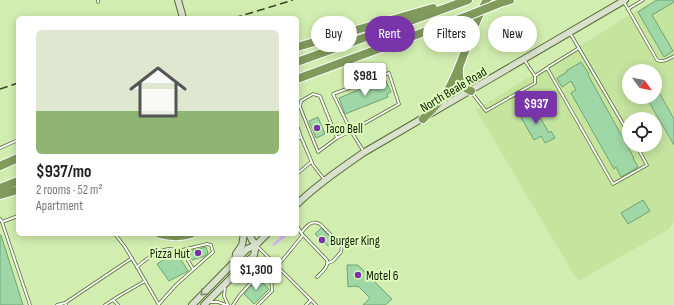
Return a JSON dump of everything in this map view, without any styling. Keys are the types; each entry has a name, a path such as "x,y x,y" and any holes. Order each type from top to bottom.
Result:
{"highway":[{"path":"299,61 468,0"},
{"path":"423,119 444,95 460,67 475,24 487,0"},
{"path":"299,78 510,0"},
{"path":"299,46 432,8 459,3"},
{"path":"460,67 460,82 471,91"},
{"path":"0,168 16,159"},
{"path":"0,168 16,164"},
{"path":"0,188 16,183"},
{"path":"0,195 16,191"},
{"path":"167,236 186,236"}],"main road":[{"path":"178,0 182,16"},
{"name":"North Beale Road","path":"299,202 325,180 365,152 624,0"},
{"path":"234,262 236,254 242,245 244,236"},
{"path":"206,304 254,255 256,245 250,236"},
{"path":"192,305 247,249 256,245 265,236"}],"lane":[{"path":"624,0 658,60 665,61 674,56"},
{"path":"628,9 644,0"},
{"path":"570,32 622,122"},
{"path":"535,76 579,48"},
{"path":"471,91 486,112 534,83 535,76 524,58"},
{"path":"547,68 613,184 647,165 640,152"},
{"path":"337,138 320,96 313,94 301,100 300,107 318,152 337,138 351,131 399,104 389,73 333,94 351,131 365,152"},
{"path":"299,131 312,162 325,180"},
{"path":"0,148 16,141"},
{"path":"299,172 312,162"},
{"path":"2,222 16,217"},
{"path":"0,220 2,222 30,305"},
{"path":"258,305 272,291 271,274 301,234 310,224 316,222 320,224 340,244 342,249 333,261 328,263 317,277"},
{"path":"299,230 301,234 327,260 328,263"},
{"path":"116,236 132,258 137,267 145,281 159,305 176,285 213,252 211,245 207,244 182,250 168,249 158,252 146,259 137,267"},
{"path":"256,245 316,305"},
{"path":"182,250 194,269"},
{"path":"57,305 66,304 132,258"},
{"path":"233,305 258,275 271,274"},
{"path":"106,305 145,281"},
{"path":"225,284 224,296 227,305"},
{"path":"113,300 118,305"},
{"path":"306,305 311,300"},
{"path":"206,304 218,302 227,305"}],"shaded area":[{"path":"654,0 674,0 674,221 669,229 578,281 476,110"},
{"path":"281,236 286,236 274,246 272,245"}],"building":[{"path":"657,0 674,0 674,2 652,15 673,51 664,57 638,12"},
{"path":"581,62 589,74 588,75 622,136 622,152 631,152 638,167 621,177 616,167 614,169 571,93 576,90 571,81 562,87 557,78 567,72 566,71"},
{"path":"385,79 391,92 387,94 388,97 345,114 339,98"},
{"path":"662,98 674,119 674,145 662,124 662,112 655,112 650,104 662,104"},
{"path":"533,105 549,133 551,131 555,138 545,143 541,136 534,140 519,114"},
{"path":"318,117 325,134 316,138 309,121"},
{"path":"643,200 650,211 628,224 621,213"},
{"path":"321,228 334,241 328,246 315,234"},
{"path":"1,235 23,305 0,305"},
{"path":"206,247 208,253 205,256 192,260 189,251"},
{"path":"176,252 188,271 169,281 157,264"},
{"name":"Motel 6","path":"347,265 358,265 392,299 385,305 363,305 370,298 358,286 348,287"},
{"path":"258,278 269,289 254,304 244,294"}],"railway":[{"path":"241,16 293,0"},
{"path":"0,89 16,84"}],"place":[{"name":"Taco Bell","path":"317,128"},
{"name":"Burger King","path":"322,240"},
{"name":"Pizza Hut","path":"198,253"},
{"name":"Motel 6","path":"358,275"}]}
